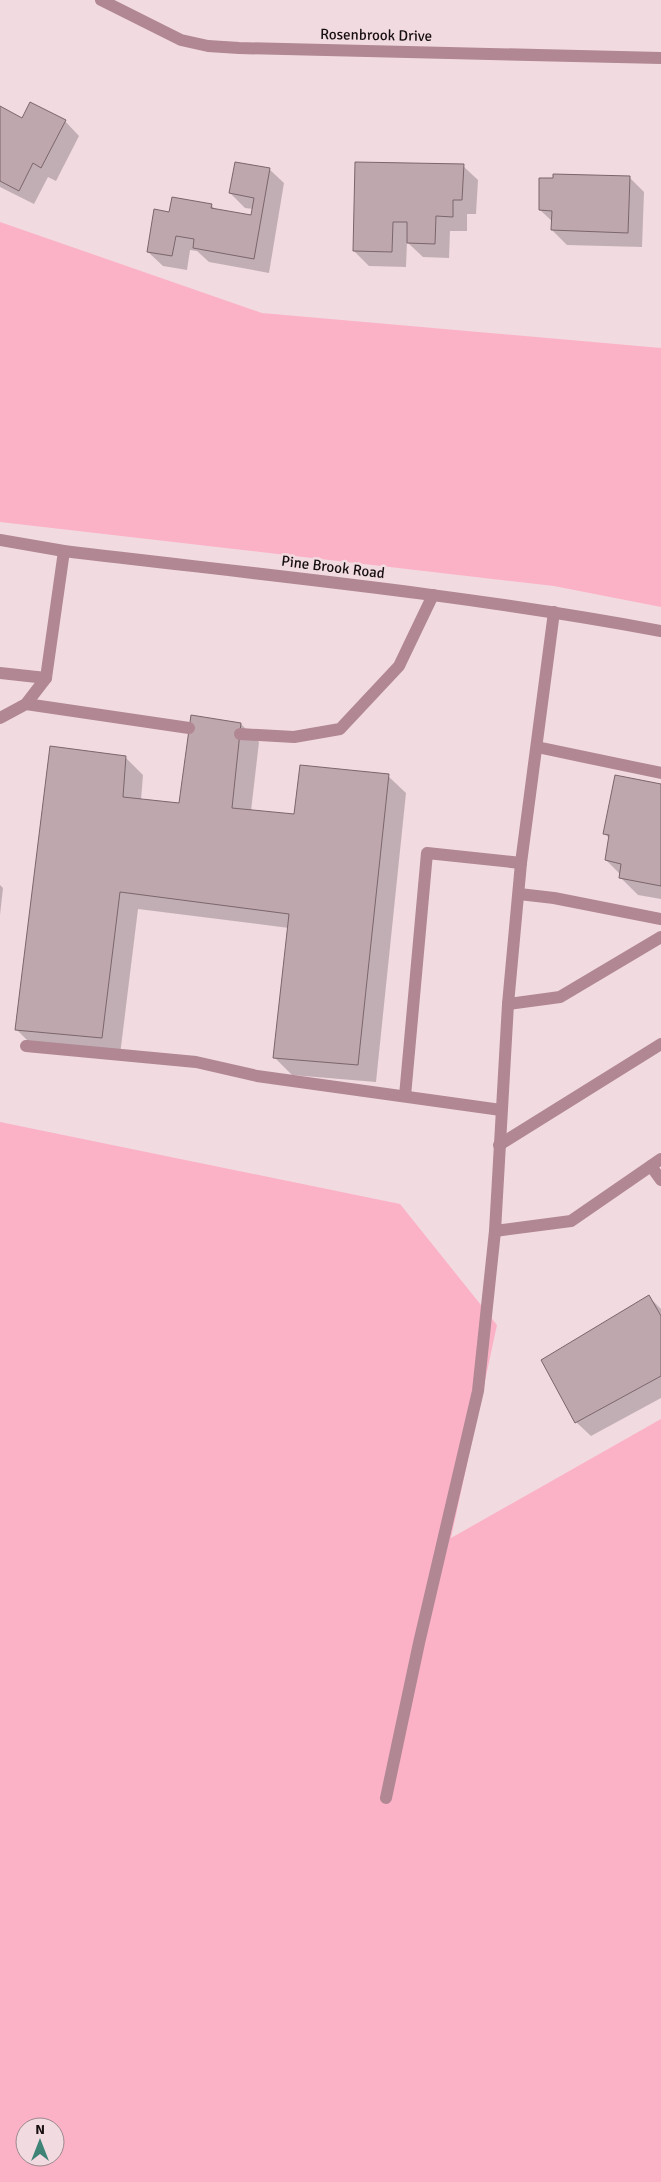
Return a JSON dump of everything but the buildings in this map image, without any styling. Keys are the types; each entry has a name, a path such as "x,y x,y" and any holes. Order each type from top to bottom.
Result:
{"street":[{"name":"Rosenbrook Drive","path":"101,0 181,40 208,46 661,58"},
{"name":"Pine Brook Road","path":"0,540 64,551 432,595 554,612 661,631"},
{"path":"0,718 26,704 46,678 64,551"},
{"path":"240,734 294,737 340,729 399,666 432,595"},
{"path":"386,1798 419,1643 478,1391 494,1231 508,1004 521,862 554,612"},
{"path":"0,673 46,678"},
{"path":"26,704 189,728"},
{"path":"536,748 661,773"},
{"path":"405,1096 427,853 521,862"},
{"path":"519,894 554,898 661,920"},
{"path":"508,1004 560,997 661,937"},
{"path":"499,1145 661,1044"},
{"path":"26,1046 196,1062 257,1076 501,1110"},
{"path":"494,1231 571,1221 656,1162 661,1180"}],"shaded area":[{"path":"0,222 262,313 661,348 661,607 554,586 0,522"},
{"path":"0,1122 400,1204 497,1325 451,1538 661,1419 661,2182 0,2182"}]}
